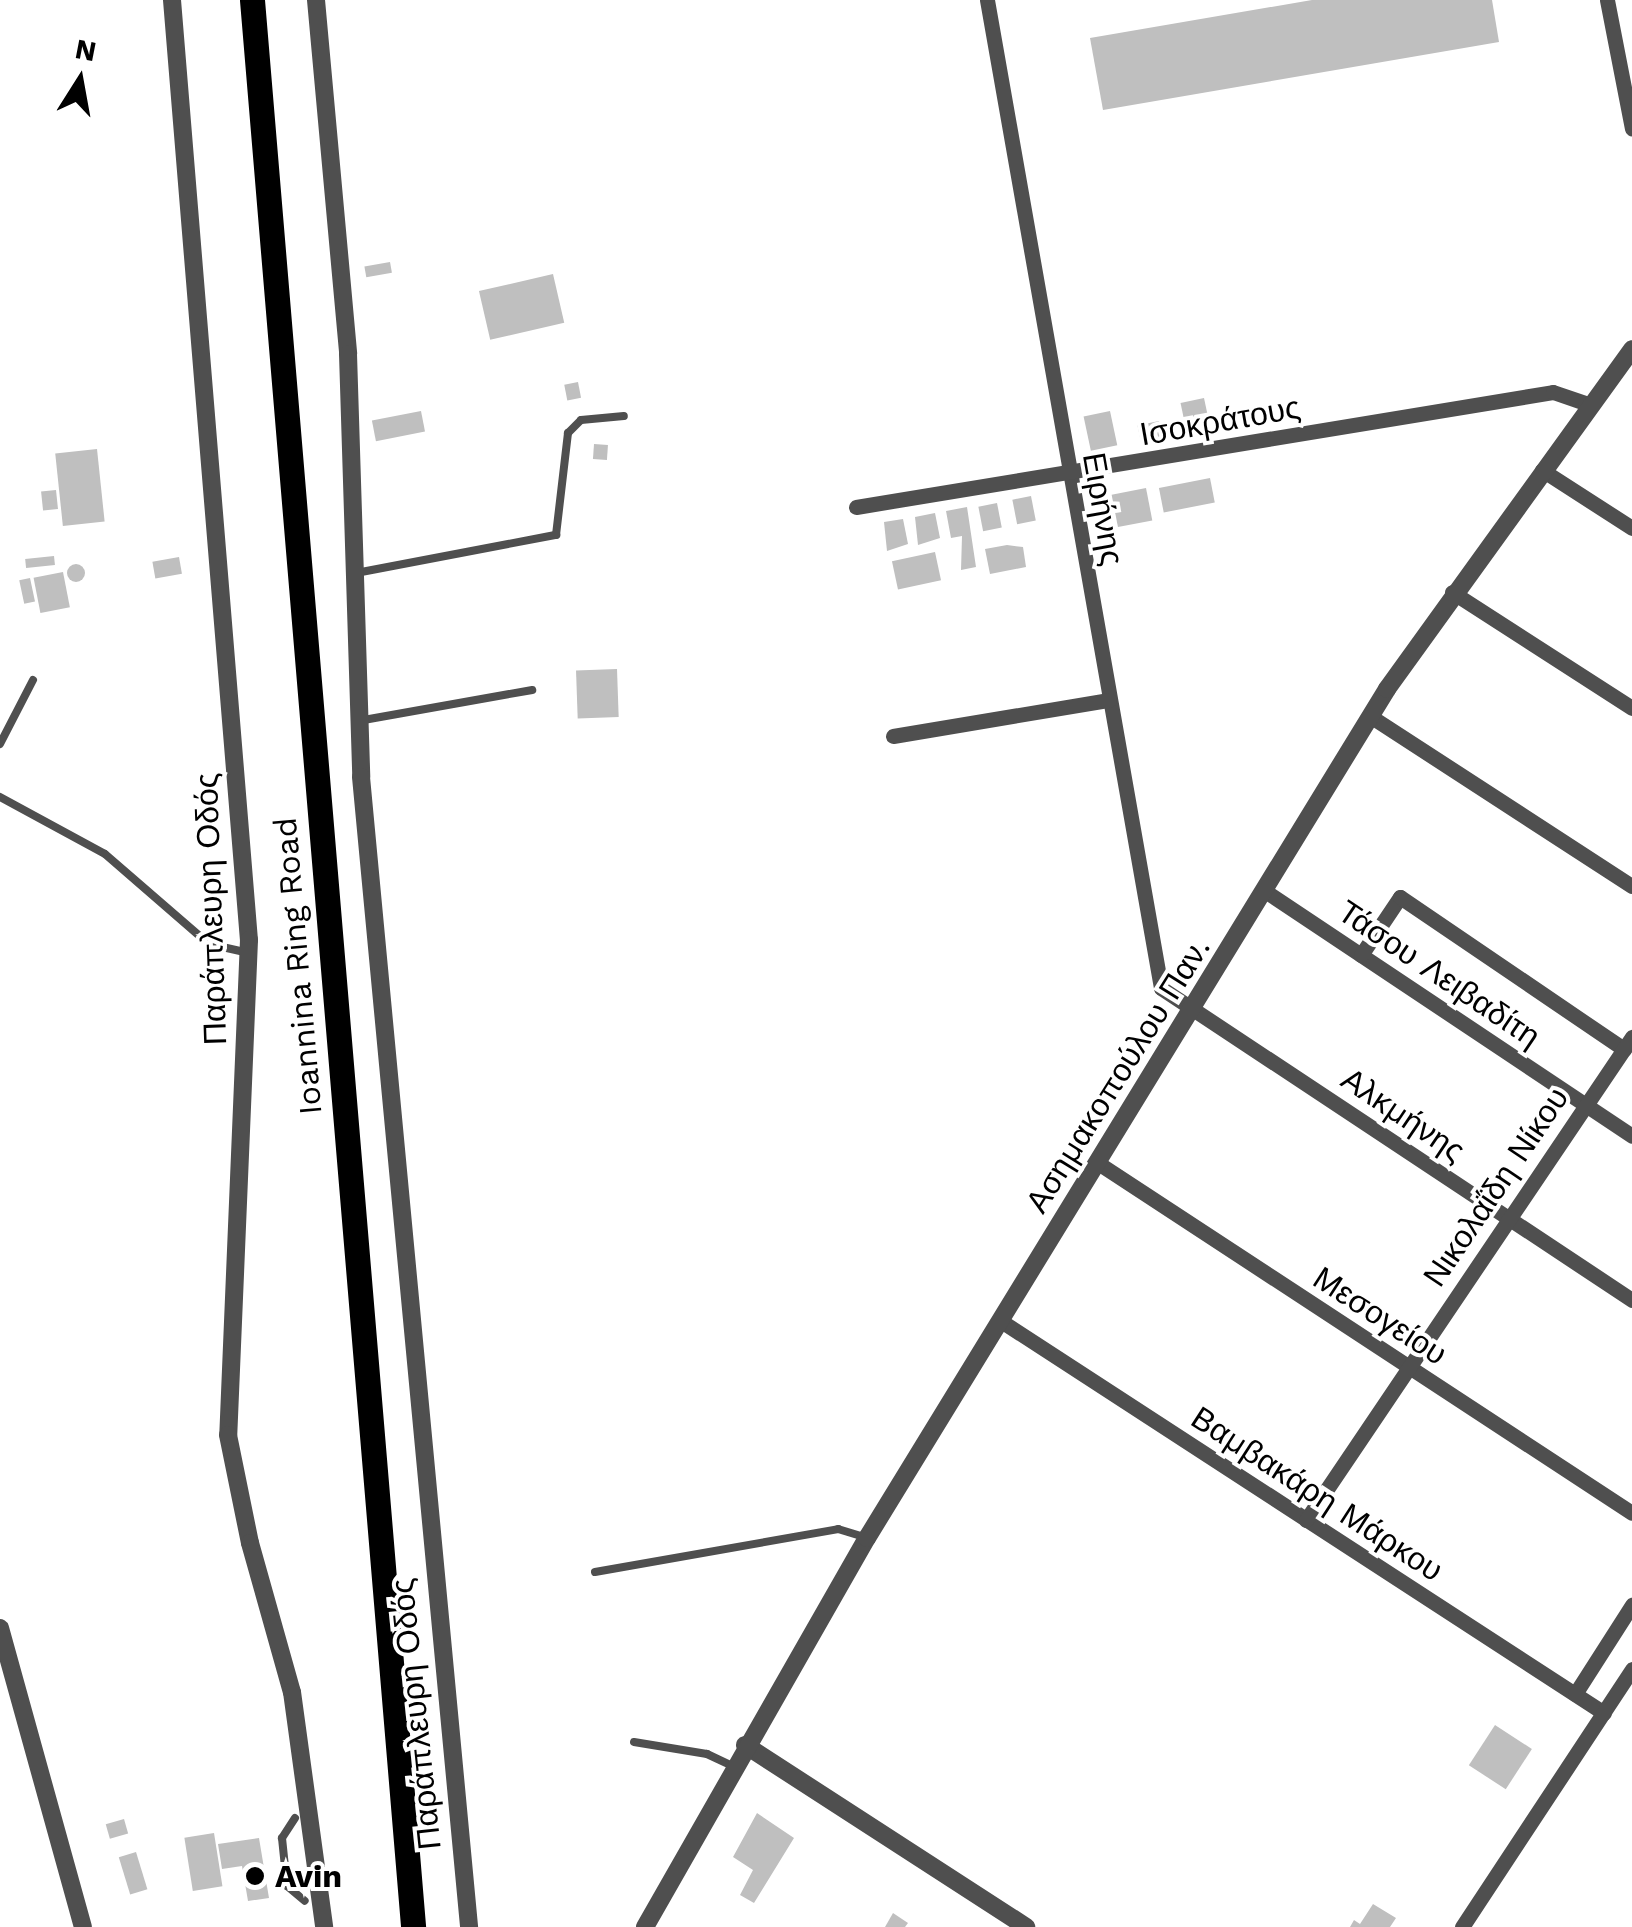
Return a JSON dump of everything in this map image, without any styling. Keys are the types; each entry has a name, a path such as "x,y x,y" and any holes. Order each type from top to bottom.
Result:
{"highway":[{"name":"Ioannina Ring Road","path":"252,0 413,1927"}],"street":[{"name":"Παράπλευρη Οδός","path":"172,0 249,952 228,1434 250,1543 292,1692 324,1927"},
{"name":"Παράπλευρη Οδός","path":"316,0 348,354 358,721 434,1595 470,1927"},
{"name":"Ειρήνης","path":"987,0 1158,981 1193,1011"},
{"path":"1608,0 1632,129"},
{"name":"Ασημακοπούλου Παν.","path":"645,1927 745,1745 868,1538 1370,716 1452,592 1632,348"},
{"name":"Ισοκράτους","path":"856,508 1553,392 1590,405"},
{"path":"1542,470 1632,528"},
{"path":"1452,592 1632,708"},
{"path":"893,736 1108,700"},
{"path":"1370,716 1632,886"},
{"name":"Τάσου Λειβαδίτη","path":"1265,892 1632,1136"},
{"path":"1361,955 1400,897 1628,1042"},
{"name":"Αλκμήνης","path":"1193,1011 1632,1300"},
{"name":"Νικολαΐδη Νίκου","path":"1306,1520 1628,1042"},
{"name":"Μεσογείου","path":"1098,1163 1632,1513"},
{"name":"Βαμβακάρη Μάρκου","path":"1001,1321 1604,1713"},
{"path":"1574,1694 1632,1606"},
{"path":"0,1628 83,1927"},
{"path":"1462,1927 1632,1669"},
{"path":"745,1745 1026,1927"}],"lane":[{"path":"352,574 556,535 568,433 587,418 624,416"},
{"path":"0,744 33,680"},
{"path":"358,721 532,690"},
{"path":"0,797 105,854 209,944 249,952"},
{"path":"595,1572 838,1529 868,1538"},
{"path":"634,1742 707,1754 733,1766"},
{"path":"296,1818 282,1838 287,1886 305,1900"}],"building":[{"path":"1312,0 1492,0 1499,42 1103,110 1090,38"},
{"path":"390,262 392,273 366,277 364,267"},
{"path":"553,274 564,323 490,340 479,291"},
{"path":"578,382 581,398 567,400 564,385"},
{"path":"1204,398 1211,432 1188,437 1181,403"},
{"path":"421,411 425,432 376,441 372,421"},
{"path":"1110,411 1117,445 1091,451 1084,417"},
{"path":"1159,421 1163,440 1141,444 1137,426"},
{"path":"594,444 608,445 607,460 593,459"},
{"path":"97,449 105,522 63,526 55,453"},
{"path":"1210,478 1215,503 1164,512 1159,488"},
{"path":"1146,488 1152,520 1118,527 1112,495"},
{"path":"56,490 58,509 43,510 41,492"},
{"path":"1031,496 1036,521 1017,524 1012,500"},
{"path":"997,503 1002,528 983,531 978,507"},
{"path":"967,507 976,567 961,570 962,536 951,538 946,511"},
{"path":"935,513 940,538 918,545 915,517"},
{"path":"903,519 908,544 887,551 884,522"},
{"path":"1023,547 1026,567 990,574 985,549"},
{"path":"935,552 941,580 898,590 892,561"},
{"path":"54,556 55,565 26,568 25,559"},
{"path":"179,557 182,574 155,578 152,562"},
{"path":"76,564 85,573 76,582 67,573"},
{"path":"63,572 70,607 40,613 34,578"},
{"path":"30,578 35,601 24,604 19,580"},
{"path":"617,669 619,717 578,718 576,670"},
{"path":"1495,1725 1532,1749 1506,1789 1469,1765"},
{"path":"757,1813 794,1838 754,1903 740,1895 753,1870 733,1857"},
{"path":"124,1819 128,1833 110,1839 106,1824"},
{"path":"214,1833 222,1886 193,1891 184,1838"},
{"path":"259,1838 269,1898 248,1901 242,1866 222,1869 218,1844"},
{"path":"136,1852 147,1889 130,1895 119,1857"},
{"path":"1373,1904 1396,1918 1390,1927 1350,1927 1354,1920 1360,1924"},
{"path":"893,1913 908,1923 905,1927 885,1927"}],"place":[{"name":"Avin","path":"255,1876"}]}
